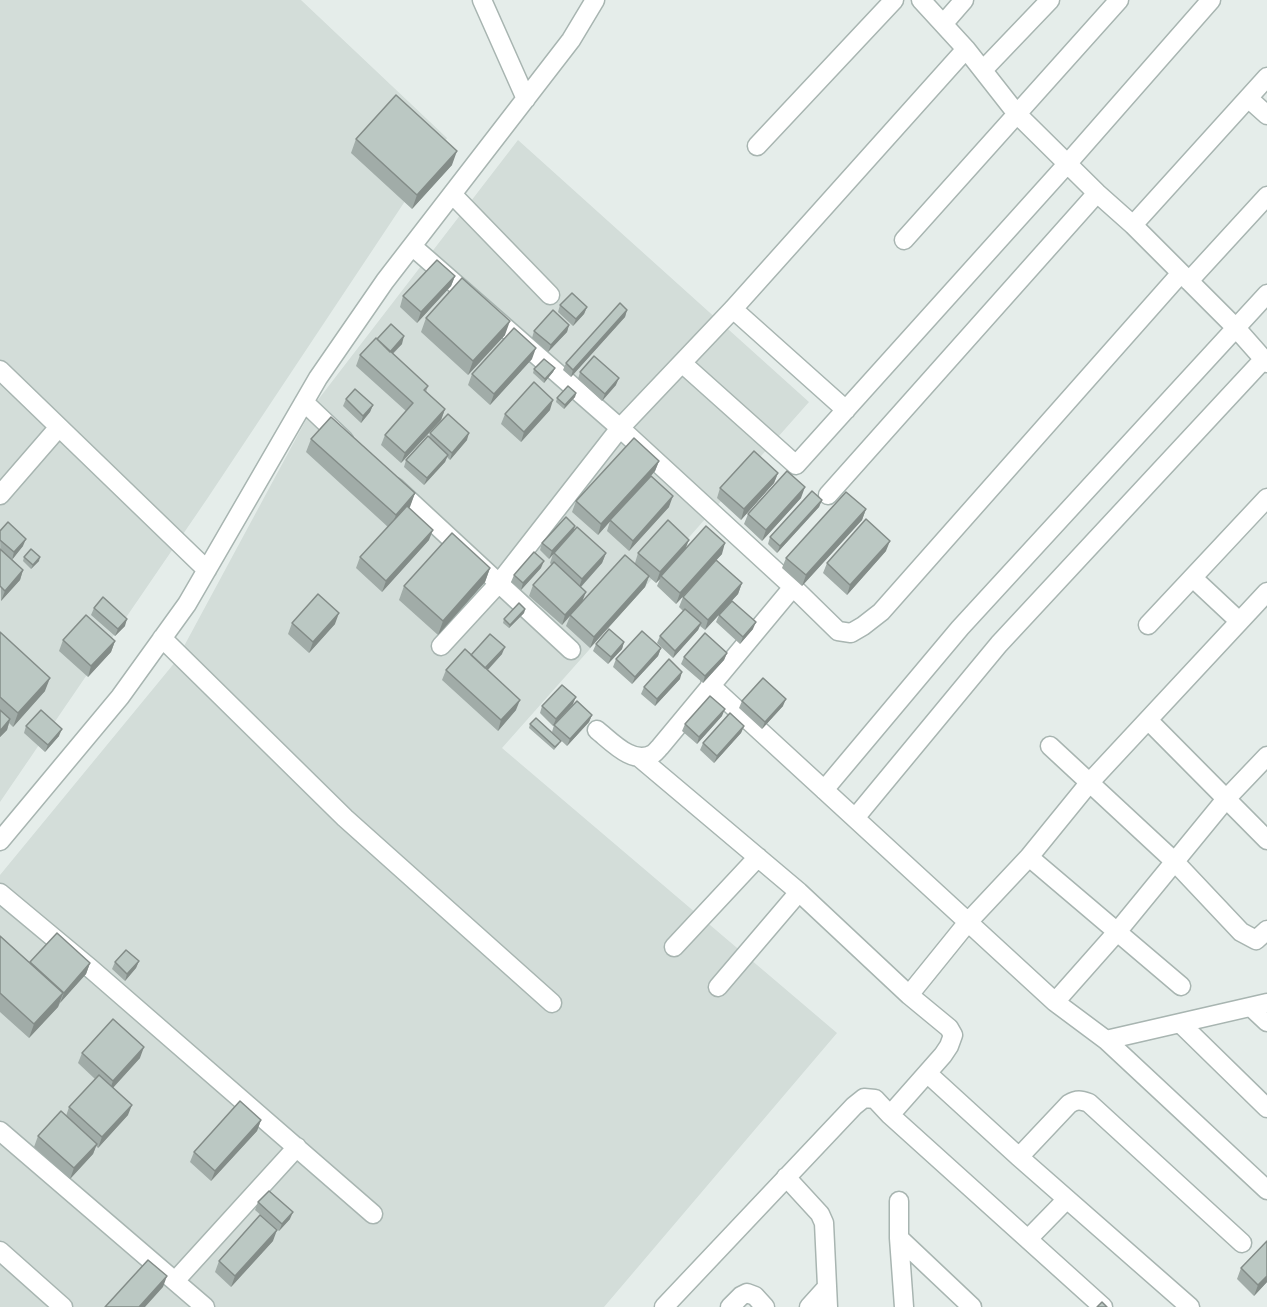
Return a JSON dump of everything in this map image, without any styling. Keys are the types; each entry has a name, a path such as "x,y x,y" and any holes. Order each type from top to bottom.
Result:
{"street":[{"path":"482,0 525,99"},
{"path":"0,841 120,697 187,604 318,378 385,281 571,40 595,0"},
{"path":"757,146 894,0"},
{"path":"855,818 999,644 1266,361 1133,225 1017,114 966,48 921,0"},
{"path":"944,23 964,0"},
{"path":"983,70 1050,0"},
{"path":"904,240 1119,0"},
{"path":"682,363 796,465 1212,0"},
{"path":"441,646 499,583 620,428 733,309 966,48"},
{"path":"1133,225 1267,77"},
{"path":"1248,98 1267,115"},
{"path":"828,495 1097,193"},
{"path":"453,194 550,295"},
{"path":"412,246 620,428 838,631 851,633 881,612 1185,277 1267,196"},
{"path":"824,790 960,628 1267,294"},
{"path":"733,309 846,410"},
{"path":"0,370 207,570"},
{"path":"304,402 355,449"},
{"path":"0,495 59,427"},
{"path":"380,473 571,650"},
{"path":"1148,625 1267,498"},
{"path":"1193,578 1239,621"},
{"path":"640,758 653,754 660,747 793,587"},
{"path":"909,995 968,922 1029,857 1090,782 1267,592"},
{"path":"162,638 345,818 552,1003"},
{"path":"710,685 1055,1002 1106,1040 1267,1190"},
{"path":"1148,720 1267,840"},
{"path":"597,730 630,754 640,758 758,857 799,892 909,995 949,1028 953,1035 943,1055 890,1115"},
{"path":"1050,746 1174,861 1241,932 1256,940 1267,930"},
{"path":"1055,1002 1226,799 1267,756"},
{"path":"675,947 758,857"},
{"path":"1029,857 1181,986"},
{"path":"718,987 799,892"},
{"path":"0,893 90,968 373,1214"},
{"path":"1106,1040 1259,1005 1267,1022"},
{"path":"1180,1023 1267,1108"},
{"path":"927,1073 1018,1157 1190,1307"},
{"path":"664,1307 864,1098 875,1099 1103,1307"},
{"path":"1018,1157 1069,1104 1082,1100 1089,1103 1242,1243"},
{"path":"0,1131 205,1307"},
{"path":"175,1281 297,1147"},
{"path":"786,1177 820,1214 824,1223 828,1307"},
{"path":"1028,1239 1067,1199"},
{"path":"899,1201 904,1307"},
{"path":"899,1238 972,1307"},
{"path":"0,1251 63,1307"},
{"path":"809,1307 827,1287"},
{"path":"730,1307 747,1293 754,1296 765,1307"}],"shaded area":[{"path":"0,0 301,0 447,138 207,499 0,802"},
{"path":"518,140 809,402 502,748 837,1033 604,1307 0,1307 0,875 176,661 314,405"}],"building":[{"path":"396,95 457,151 417,195 356,139"},
{"path":"437,260 455,276 421,312 403,296"},
{"path":"462,278 510,321 473,361 426,318"},
{"path":"572,293 587,307 576,319 560,305"},
{"path":"620,303 627,310 573,370 566,363"},
{"path":"553,310 569,325 551,345 534,331"},
{"path":"391,324 404,336 390,352 377,339"},
{"path":"514,328 536,348 494,394 472,374"},
{"path":"376,338 428,386 424,390 445,409 405,453 385,435 413,403 360,355"},
{"path":"594,356 619,378 605,394 580,372"},
{"path":"544,359 555,368 545,379 534,369"},
{"path":"534,382 553,400 524,432 505,414"},
{"path":"568,386 576,393 565,405 557,398"},
{"path":"355,389 373,405 363,416 346,399"},
{"path":"448,414 469,433 452,453 430,433"},
{"path":"331,417 415,493 396,515 311,439"},
{"path":"428,436 448,455 427,478 406,460"},
{"path":"634,438 659,461 601,524 576,501"},
{"path":"754,451 778,473 744,509 720,488"},
{"path":"787,471 805,487 766,530 748,514"},
{"path":"651,476 673,496 633,541 610,520"},
{"path":"812,491 822,500 780,546 770,537"},
{"path":"846,492 866,509 806,575 786,558"},
{"path":"407,506 433,530 386,581 360,557"},
{"path":"566,517 575,526 552,551 542,543"},
{"path":"866,519 890,541 850,585 827,563"},
{"path":"668,520 689,540 660,572 638,553"},
{"path":"8,522 26,539 14,552 0,540 0,531"},
{"path":"706,526 725,543 680,593 661,576"},
{"path":"577,527 606,553 582,579 554,553"},
{"path":"452,533 490,568 443,621 404,586"},
{"path":"0,549 23,570 5,591 0,586"},
{"path":"31,549 40,557 33,565 24,557"},
{"path":"534,552 544,561 523,583 514,575"},
{"path":"625,555 649,576 594,637 570,615"},
{"path":"716,560 742,583 708,620 683,597"},
{"path":"554,562 586,592 565,615 533,585"},
{"path":"318,594 339,613 313,642 292,623"},
{"path":"103,597 127,619 118,629 94,608"},
{"path":"732,601 756,622 743,637 719,615"},
{"path":"519,603 525,609 510,625 504,619"},
{"path":"685,609 701,623 675,651 660,636"},
{"path":"86,615 115,641 91,666 63,640"},
{"path":"609,629 624,642 611,657 596,644"},
{"path":"642,631 661,648 635,677 616,659"},
{"path":"0,632 50,678 18,713 0,697"},
{"path":"705,633 727,653 705,676 684,657"},
{"path":"490,634 505,647 485,668 471,655"},
{"path":"465,649 520,700 501,720 446,670"},
{"path":"669,659 682,672 657,699 644,687"},
{"path":"763,678 786,699 765,722 742,701"},
{"path":"562,685 576,697 556,719 542,706"},
{"path":"710,696 725,709 699,737 685,724"},
{"path":"577,701 592,715 570,739 554,725"},
{"path":"0,710 10,719 0,731"},
{"path":"41,710 62,729 48,745 26,726"},
{"path":"730,713 744,726 717,756 703,743"},
{"path":"536,718 561,741 555,747 530,724"},
{"path":"57,933 90,963 64,993 30,962"},
{"path":"0,936 63,993 34,1024 0,993"},
{"path":"126,950 139,961 127,974 115,962"},
{"path":"113,1019 144,1047 113,1081 82,1053"},
{"path":"99,1075 132,1105 102,1137 69,1107"},
{"path":"240,1101 261,1120 215,1171 194,1152"},
{"path":"61,1111 97,1144 74,1168 38,1136"},
{"path":"269,1191 293,1212 282,1224 258,1202"},
{"path":"260,1215 277,1230 235,1276 219,1261"},
{"path":"1267,1241 1267,1276 1258,1285 1241,1268"},
{"path":"148,1260 167,1276 139,1307 105,1307"},
{"path":"1102,1302 1107,1307 1097,1307"}]}
